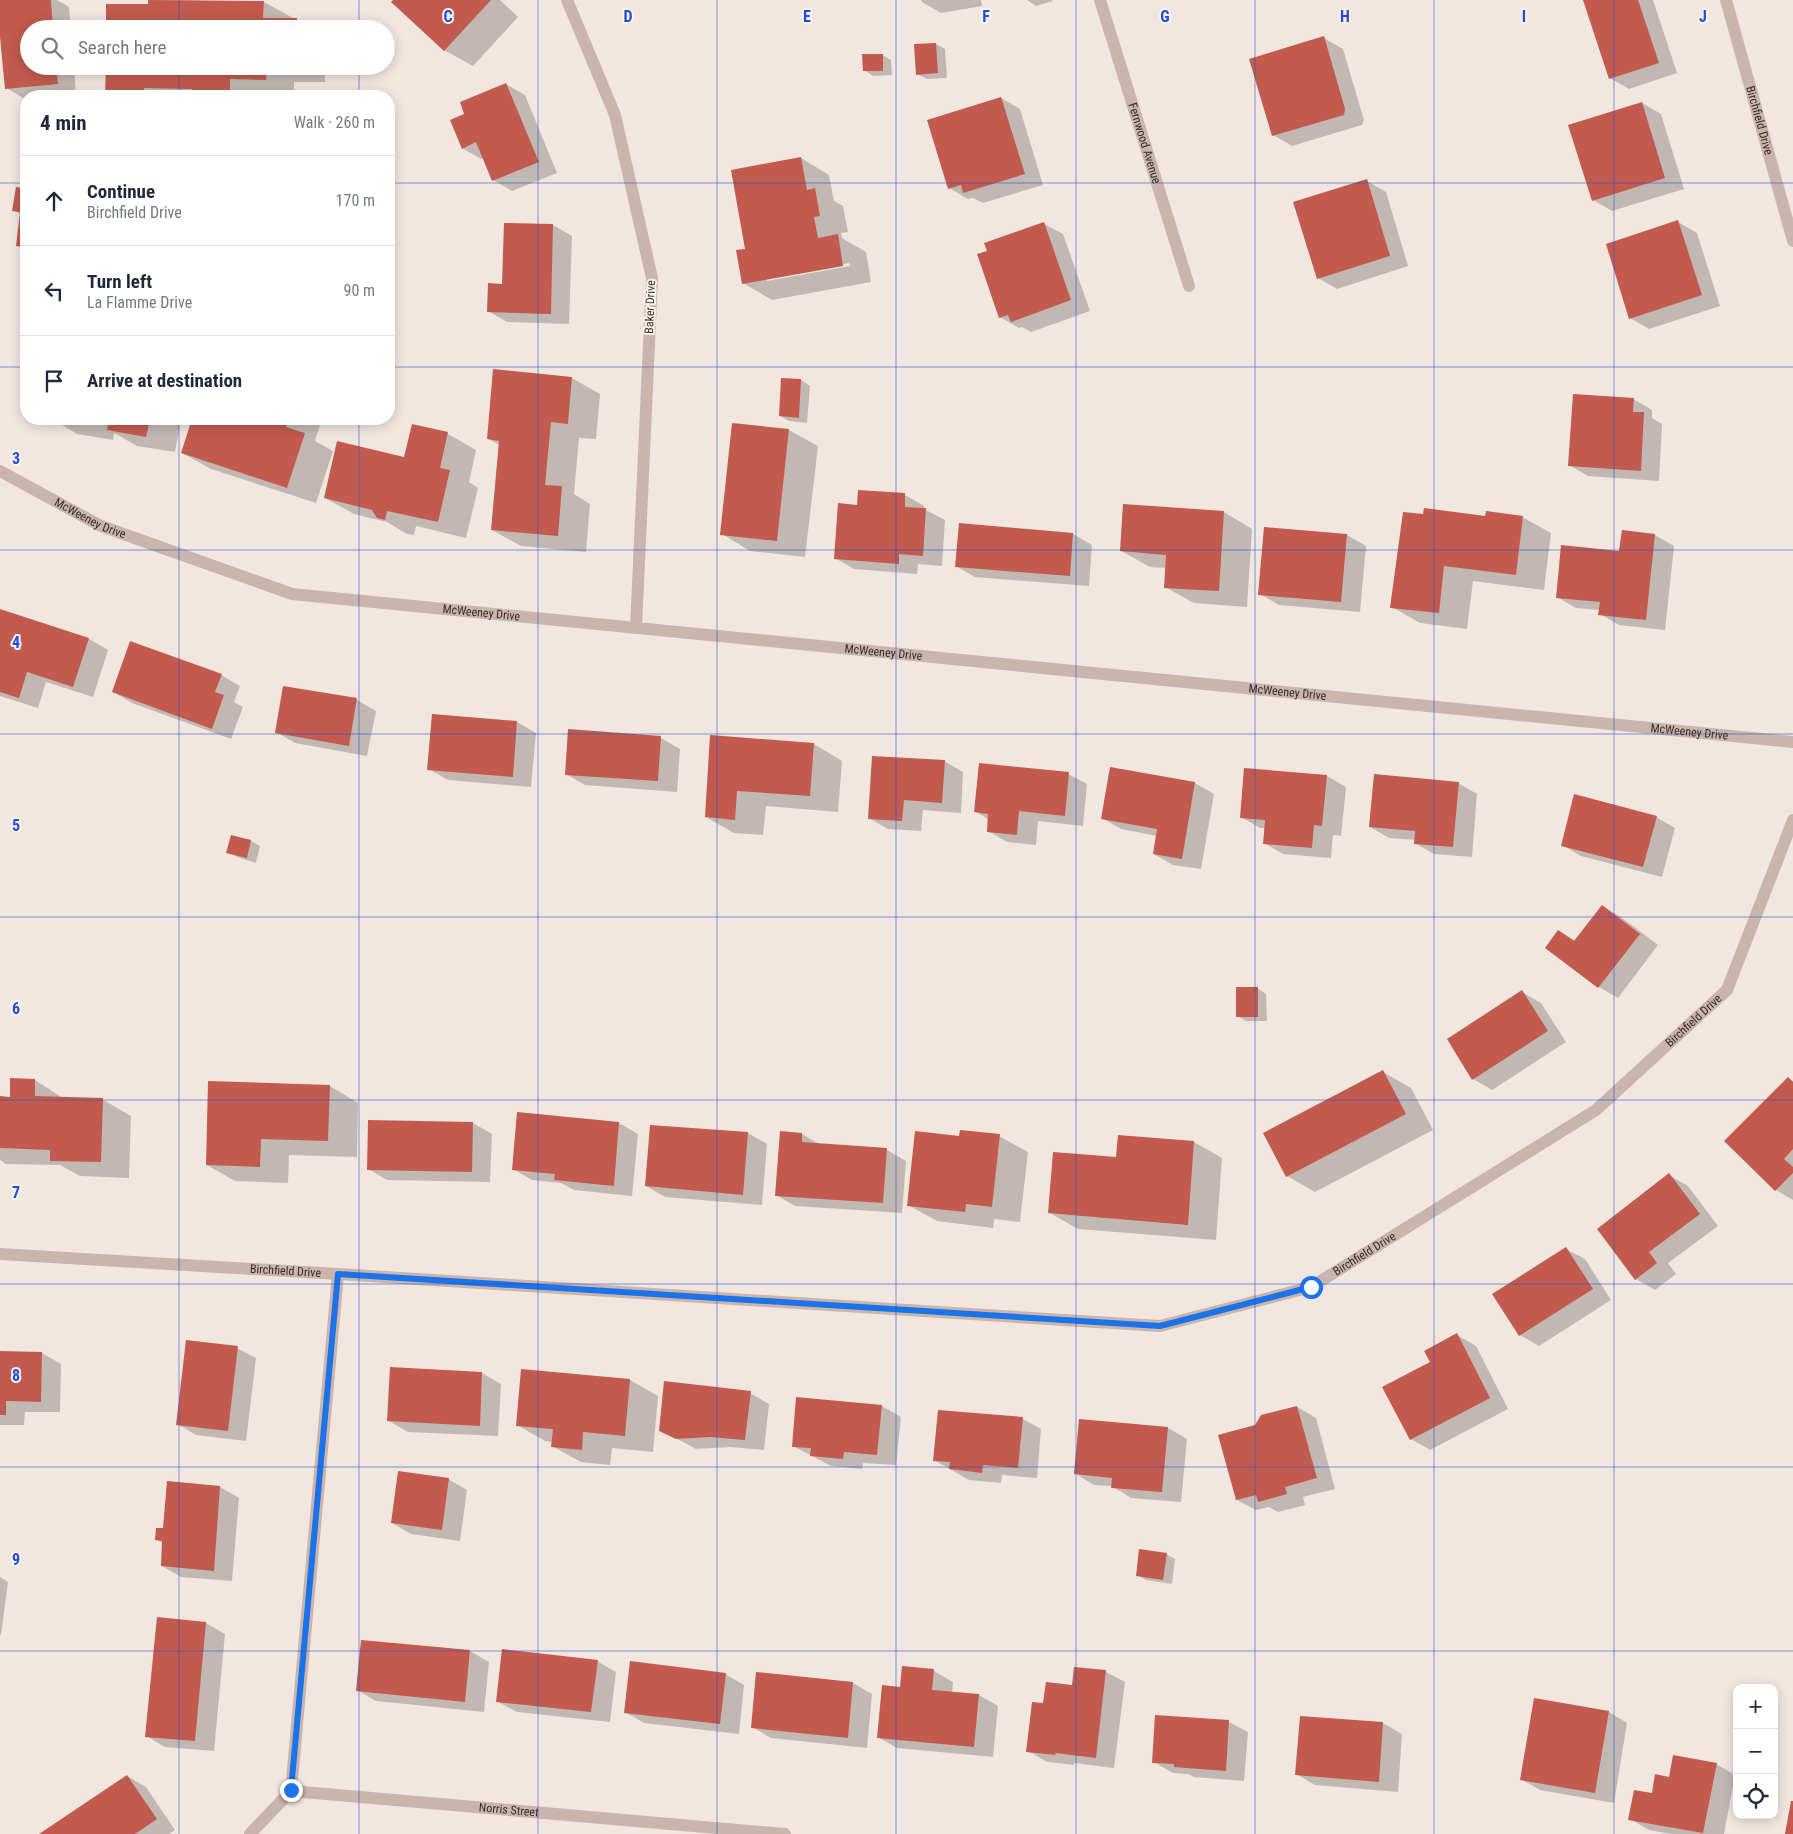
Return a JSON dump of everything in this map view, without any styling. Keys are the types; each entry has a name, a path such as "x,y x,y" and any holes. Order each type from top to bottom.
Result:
{"street":[{"name":"Baker Drive","path":"567,0 615,114 652,278 636,628"},
{"name":"Fernwood Avenue","path":"1100,0 1189,286"},
{"name":"Birchfield Drive","path":"1726,0 1793,241"},
{"name":"McWeeney Drive","path":"0,471 101,526 292,594 1793,742"},
{"name":"Birchfield Drive","path":"0,1254 1160,1326 1311,1287 1596,1110 1727,990 1793,820"},
{"path":"250,1834 291,1790 338,1274"},
{"name":"Norris Street","path":"291,1790 786,1834"}],"building":[{"path":"0,0 51,0 52,20 20,20 20,75 57,75 58,84 5,89 0,37"},
{"path":"148,0 264,1 263,18 297,18 297,20 106,20 106,4 148,4"},
{"path":"393,0 491,0 444,51 391,2"},
{"path":"1583,0 1638,0 1659,63 1609,79"},
{"path":"1324,36 1345,109 1344,115 1272,136 1249,59"},
{"path":"936,43 938,73 916,75 914,44"},
{"path":"862,54 883,54 883,71 863,71"},
{"path":"106,75 266,75 266,80 230,79 230,90 144,88 144,90 105,90"},
{"path":"506,83 539,162 492,181 476,142 462,149 450,120 464,114 460,102"},
{"path":"1001,97 1025,174 963,193 961,185 948,189 927,120"},
{"path":"1642,102 1665,178 1592,201 1568,125"},
{"path":"801,157 807,190 815,188 820,216 814,217 818,238 838,234 843,266 742,284 736,250 745,249 731,170"},
{"path":"1367,179 1390,256 1317,279 1293,202"},
{"path":"16,187 20,188 20,212 12,211"},
{"path":"20,212 20,246 16,246"},
{"path":"1678,220 1702,295 1629,319 1606,244"},
{"path":"1044,222 1071,300 1011,322 1008,315 999,318 977,254 987,251 984,243"},
{"path":"504,223 553,224 551,314 487,312 488,283 502,284"},
{"path":"493,369 572,377 568,424 551,422 545,485 562,486 558,536 491,530 499,441 487,439"},
{"path":"781,378 801,379 799,418 779,416"},
{"path":"1573,394 1634,398 1633,412 1644,412 1641,471 1568,466"},
{"path":"732,423 789,429 777,541 720,535"},
{"path":"412,424 448,432 440,468 450,470 438,522 387,511 385,520 377,518 372,510 324,498 337,441 404,457"},
{"path":"108,425 149,425 146,437 107,430"},
{"path":"190,425 287,425 286,427 305,433 287,488 181,453"},
{"path":"858,490 905,493 905,507 926,508 923,556 899,554 899,564 834,559 838,503 857,505"},
{"path":"1123,504 1224,511 1219,591 1164,588 1166,555 1120,551"},
{"path":"1424,508 1485,516 1486,511 1523,516 1516,575 1444,566 1439,613 1390,608 1403,512 1423,514"},
{"path":"959,523 1073,533 1070,576 955,567"},
{"path":"1264,527 1347,534 1341,602 1258,595"},
{"path":"1622,530 1655,534 1646,620 1598,615 1600,602 1556,598 1561,545 1619,551"},
{"path":"0,609 89,638 73,687 27,672 19,698 0,692"},
{"path":"130,641 222,674 215,692 224,695 212,729 112,692"},
{"path":"283,686 357,698 349,746 275,733"},
{"path":"432,714 517,721 513,777 427,770"},
{"path":"568,729 661,736 658,781 565,775"},
{"path":"710,735 814,743 810,796 737,791 735,820 705,817"},
{"path":"872,756 945,760 942,803 904,800 902,821 868,819"},
{"path":"979,763 1069,772 1065,816 1019,811 1017,835 987,832 988,814 974,812"},
{"path":"1110,767 1195,782 1182,859 1153,854 1157,829 1101,819"},
{"path":"1244,768 1327,775 1322,826 1314,825 1312,848 1263,844 1265,820 1240,818"},
{"path":"1374,774 1459,782 1453,847 1414,844 1415,831 1369,827"},
{"path":"1574,794 1657,816 1643,867 1561,846"},
{"path":"231,835 251,840 247,858 226,853"},
{"path":"1602,905 1640,934 1598,988 1545,948 1558,930 1574,941"},
{"path":"1236,987 1258,987 1258,1017 1236,1017"},
{"path":"1522,990 1548,1031 1472,1080 1447,1039"},
{"path":"1383,1070 1406,1114 1286,1177 1263,1133"},
{"path":"1788,1077 1793,1082 1793,1149 1784,1159 1793,1167 1793,1173 1775,1191 1724,1141"},
{"path":"10,1078 35,1079 35,1096 103,1098 101,1162 50,1161 50,1150 0,1148 0,1096 10,1097"},
{"path":"208,1081 330,1085 328,1141 261,1139 260,1167 206,1165"},
{"path":"517,1112 619,1122 614,1186 554,1180 555,1174 512,1170"},
{"path":"368,1120 473,1122 472,1172 367,1170"},
{"path":"650,1125 748,1132 743,1195 645,1186"},
{"path":"960,1130 1000,1134 992,1207 966,1204 965,1212 907,1206 915,1131 959,1136"},
{"path":"780,1131 802,1133 802,1142 887,1148 883,1203 775,1196"},
{"path":"1118,1135 1194,1141 1188,1225 1048,1213 1053,1152 1116,1157"},
{"path":"1669,1173 1700,1214 1649,1252 1657,1263 1635,1280 1597,1229"},
{"path":"1566,1247 1593,1289 1519,1336 1492,1294"},
{"path":"1457,1333 1490,1398 1410,1440 1382,1387 1430,1362 1424,1351"},
{"path":"186,1340 238,1346 228,1431 176,1425"},
{"path":"0,1351 42,1352 41,1402 6,1401 6,1415 0,1415"},
{"path":"390,1367 482,1372 480,1426 387,1421"},
{"path":"521,1369 630,1379 625,1436 583,1432 582,1450 551,1447 553,1429 516,1426"},
{"path":"664,1381 751,1391 745,1440 710,1437 676,1439 659,1431"},
{"path":"796,1397 882,1405 877,1455 844,1452 843,1459 810,1456 811,1448 792,1447"},
{"path":"1297,1406 1317,1478 1285,1487 1287,1494 1258,1502 1256,1495 1236,1500 1218,1435 1255,1425 1261,1415"},
{"path":"938,1410 1023,1417 1018,1468 983,1465 982,1473 949,1469 950,1462 933,1461"},
{"path":"1079,1419 1168,1427 1162,1492 1111,1488 1112,1478 1074,1474"},
{"path":"398,1471 449,1478 442,1530 391,1523"},
{"path":"167,1481 220,1486 214,1571 161,1566 162,1541 155,1540 156,1528 163,1528"},
{"path":"1139,1549 1167,1553 1163,1580 1136,1576"},
{"path":"157,1617 206,1622 195,1741 145,1737"},
{"path":"361,1640 470,1650 465,1702 356,1691"},
{"path":"502,1649 598,1660 591,1712 496,1702"},
{"path":"630,1661 726,1673 720,1724 624,1713"},
{"path":"902,1666 934,1669 932,1690 979,1694 974,1747 877,1738 882,1685 900,1687"},
{"path":"1074,1667 1106,1670 1096,1758 1026,1752 1032,1702 1043,1703 1046,1682 1072,1685"},
{"path":"756,1672 853,1682 848,1738 751,1728"},
{"path":"1534,1698 1609,1711 1595,1793 1520,1780"},
{"path":"1155,1715 1229,1720 1226,1771 1174,1767 1174,1764 1152,1763"},
{"path":"1300,1716 1383,1722 1379,1782 1295,1775"},
{"path":"1673,1755 1717,1763 1703,1833 1628,1820 1634,1790 1652,1793 1655,1774 1669,1777"},
{"path":"127,1775 157,1819 135,1834 39,1834"},
{"path":"1791,1801 1793,1801 1793,1834 1785,1834"}],"route":[{"path":"291,1790 338,1274 1160,1326 1311,1287"}]}
